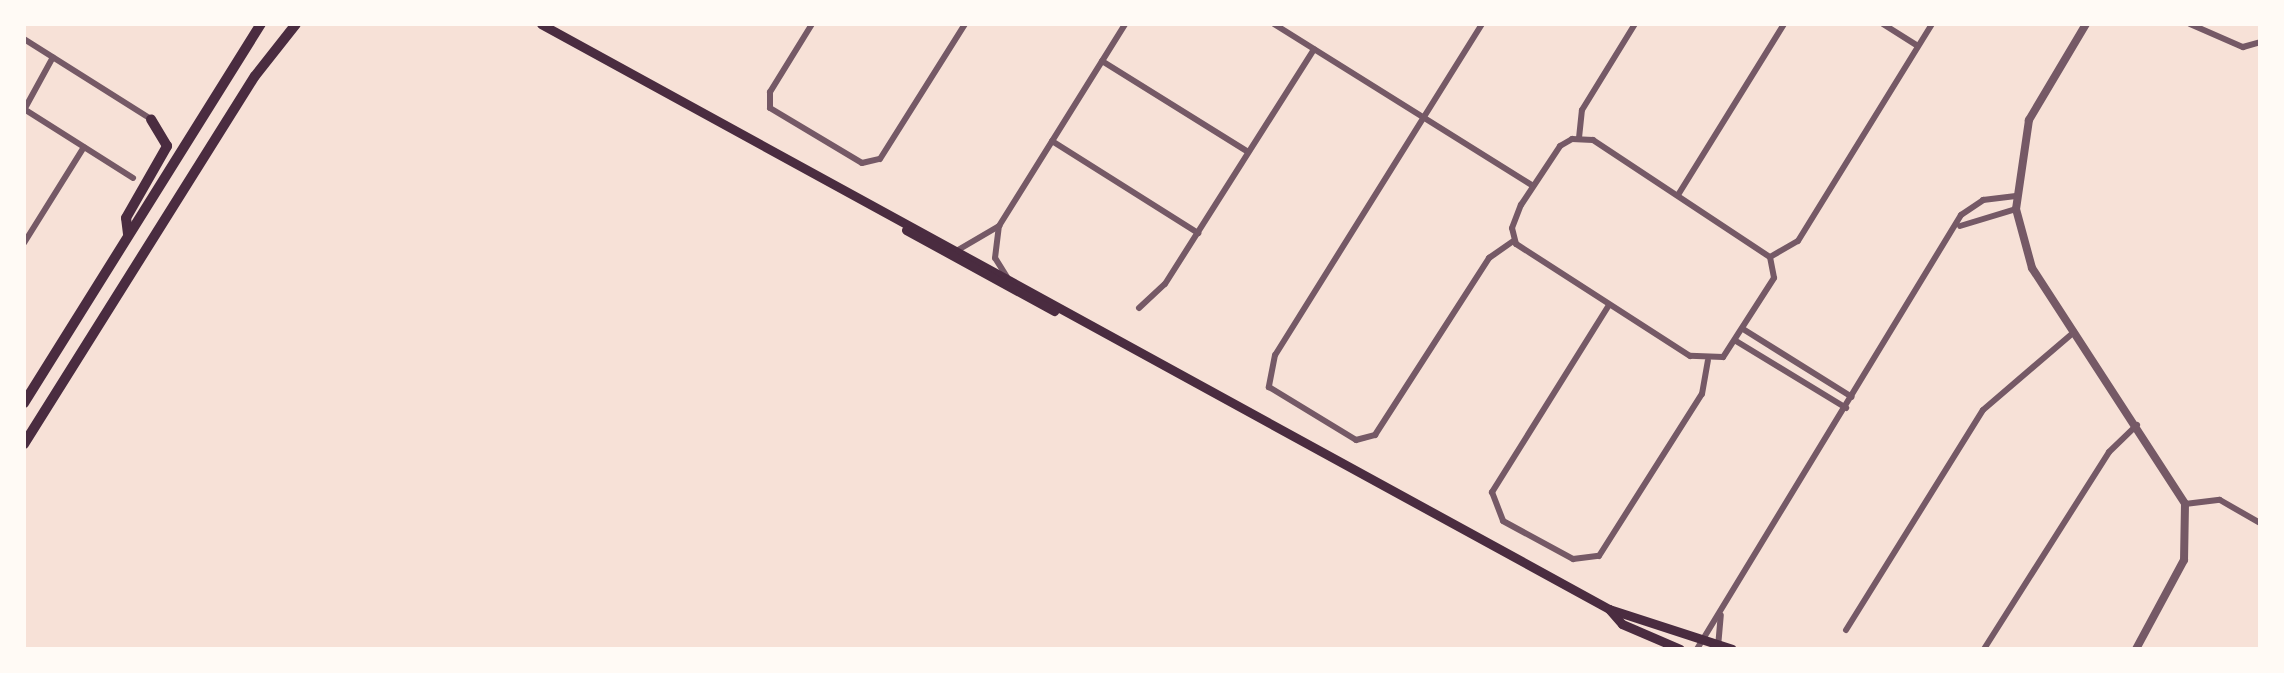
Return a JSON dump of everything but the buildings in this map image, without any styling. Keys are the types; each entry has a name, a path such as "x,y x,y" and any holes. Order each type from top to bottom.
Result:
{"main road":[{"path":"24,403 261,24"},
{"path":"24,442 28,427 255,76 296,24"},
{"path":"541,24 1609,609 1698,645 1732,649"},
{"path":"128,234 126,218 167,146 151,119"},
{"path":"891,218 1016,295 1089,326"},
{"path":"1609,609 1622,624 1680,649"}],"street":[{"path":"812,24 770,92 770,108 862,163 880,159 965,24"},
{"path":"1010,280 995,258 999,226 1125,24"},
{"path":"1274,24 1533,186"},
{"path":"1482,24 1275,355 1267,374 1273,393 1356,440 1375,435 1489,258 1513,241"},
{"path":"1579,138 1582,110 1635,24"},
{"path":"1678,195 1784,24"},
{"path":"1883,24 1918,46"},
{"path":"1770,257 1798,241 1932,24"},
{"path":"2190,24 2243,47 2260,42"},
{"path":"2085,25 2029,120 2016,209 2032,268 2137,425 2185,504 2184,560 2136,649"},
{"path":"24,39 151,119"},
{"path":"1139,308 1165,284 1314,49"},
{"path":"53,57 24,109 133,178"},
{"path":"1102,61 1248,152"},
{"path":"1513,241 1513,221 1533,186 1560,146 1579,138"},
{"path":"1579,138 1678,195 1770,257 1774,278 1736,341 1708,361 1702,394 1599,556 1573,559 1503,521 1492,492 1609,305"},
{"path":"1052,141 1198,233"},
{"path":"24,243 84,147"},
{"path":"1698,645 1973,204 2016,196"},
{"path":"1960,226 2016,209"},
{"path":"954,251 999,226"},
{"path":"1513,241 1609,305 1708,361"},
{"path":"1743,329 1852,397"},
{"path":"1846,630 1983,410 2074,332"},
{"path":"1736,341 1846,408"},
{"path":"1984,649 2109,452 2137,425"},
{"path":"2185,504 2220,500 2260,523"},
{"path":"1718,647 1721,611"}]}
